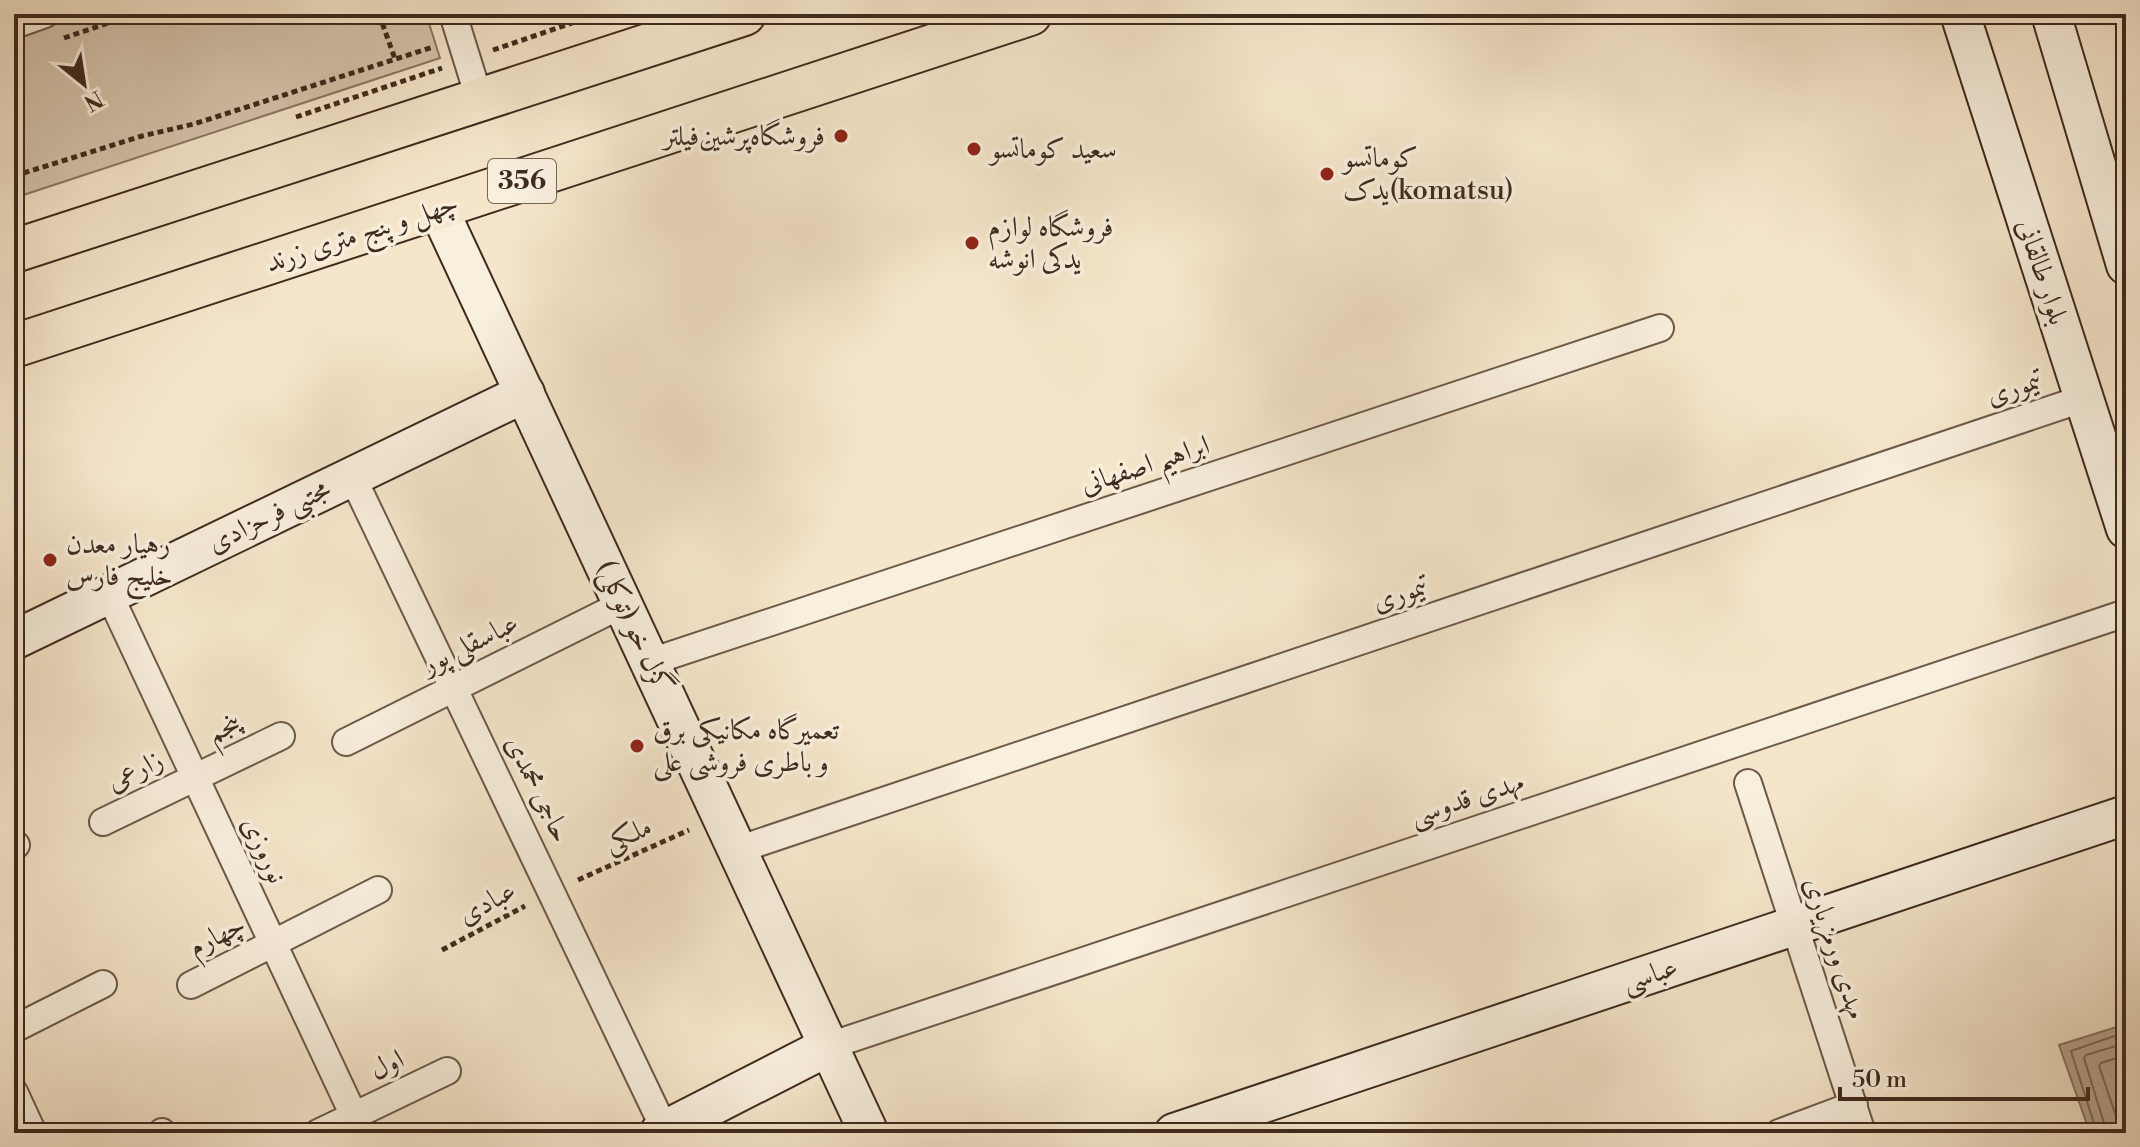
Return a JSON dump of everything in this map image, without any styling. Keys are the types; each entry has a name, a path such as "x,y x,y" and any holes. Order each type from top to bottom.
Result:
{"main road":[{"path":"14,251 744,14"},
{"name":"چهل و پنج متری زرند","path":"14,346 1030,14"}],"street":[{"path":"14,25 45,14"},
{"path":"453,14 480,101"},
{"name":"بلوار طالقانی","path":"1960,14 2126,529"},
{"path":"2051,14 2126,265"},
{"name":"گزل خو (توکلی)","path":"438,208 869,1133"},
{"name":"ابراهیم اصفهانی","path":"650,662 1660,328"},
{"name":"مجتبی فرحزادی","path":"14,640 525,393"},
{"name":"تیموری","path":"737,850 2082,399"},
{"name":"حاجی محمدی","path":"352,476 662,1131"},
{"name":"نوروزی","path":"109,594 358,1124"},
{"name":"عباسقلی پور","path":"346,742 623,604"},
{"name":"مهدی قدوسی","path":"829,1046 2126,613"},
{"name":"پنجم","path":"195,777 281,736"},
{"name":"زارعی","path":"103,822 195,777"},
{"name":"مهدی ورمزیاری","path":"1748,783 1862,1133"},
{"name":"عباسی","path":"1174,1133 2126,815"},
{"name":"چهارم","path":"191,985 378,890"},
{"path":"14,1029 103,984"},
{"path":"662,1131 829,1046"},
{"name":"اول","path":"318,1133 358,1124 447,1071"},
{"path":"14,1092 33,1133"},
{"path":"1779,1133 1854,1105"}],"path":[{"path":"59,40 134,14"},
{"path":"379,14 395,59"},
{"path":"285,120 598,14"},
{"path":"14,176 142,136 194,124 444,44"},
{"name":"ملکی","path":"551,892 721,815"},
{"name":"عبادی","path":"442,950 551,892"}],"shaded area":[{"path":"67,14 426,14 440,58 14,198 14,32"}],"water":[{"path":"2126,1024 2126,1133 2090,1133 2059,1045"}],"place":[{"name":"فروشگاه‌پرشین‌فیلتر","path":"841,136"},
{"name":"سعید کوماتسو","path":"974,149"},
{"name":"کوماتسو یدک(komatsu)","path":"1327,174"},
{"name":"فروشگاه لوازم یدکی انوشه","path":"972,243"},
{"name":"رهیار معدن خلیج فارس","path":"50,560"},
{"name":"تعمیرگاه مکانیکی برق و باطری فروشی علی","path":"637,746"}]}
